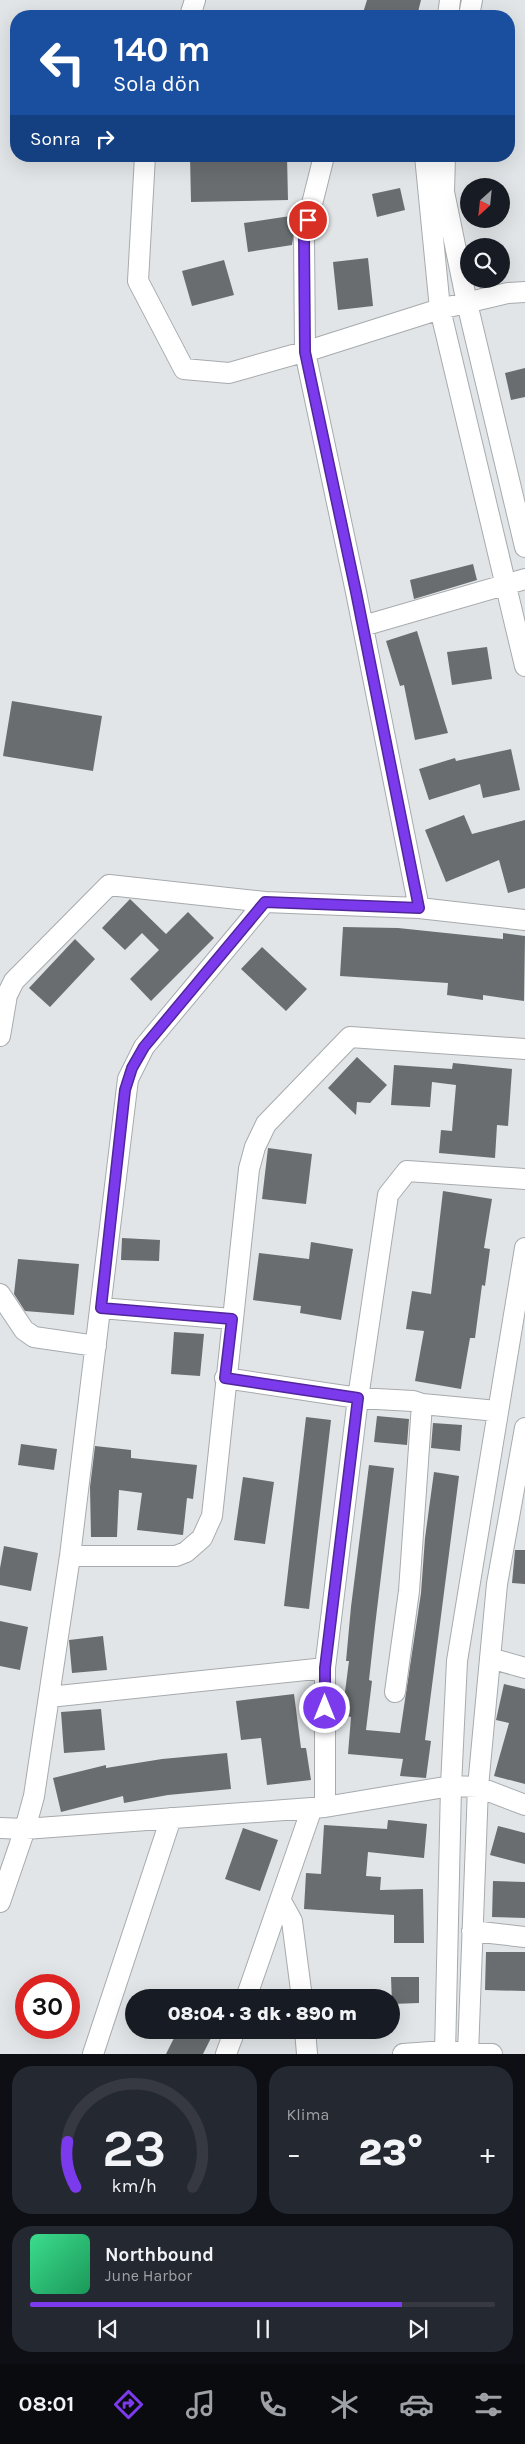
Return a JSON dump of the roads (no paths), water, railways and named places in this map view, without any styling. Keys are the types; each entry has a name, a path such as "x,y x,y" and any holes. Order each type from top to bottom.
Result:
{"street":[{"path":"145,162 138,281 184,369 229,373 305,352 440,309 508,293 525,292"},
{"path":"322,162 304,236 305,352 363,626 419,908"},
{"path":"426,162 440,309 525,666"},
{"path":"445,162 444,192 467,303 525,548"},
{"path":"363,626 525,579"},
{"path":"0,1036 7,995 14,981 108,885 265,902 419,908 525,920"},
{"path":"0,1902 25,1829 34,1796 70,1556 101,1308 125,1090 132,1068 144,1047 265,902"},
{"path":"70,1556 176,1556 195,1546 202,1538 212,1516 248,1169 255,1147 266,1124 350,1037 525,1049"},
{"path":"249,1989 281,1901 318,1808 325,1668 358,1398 388,1195 407,1171 525,1179"},
{"path":"445,2052 451,1786 457,1661 497,1411 521,1285 525,1248"},
{"path":"0,1294 24,1330 34,1337 96,1346"},
{"path":"101,1308 232,1319"},
{"path":"225,1378 358,1398 413,1401 422,1404 497,1411"},
{"path":"394,1692 409,1591 422,1404"},
{"path":"468,2053 478,1787 497,1584 524,1437"},
{"path":"490,1658 525,1668"},
{"path":"49,1697 325,1668"},
{"path":"0,1828 25,1829 318,1808 451,1786 478,1787 525,1806"},
{"path":"93,2054 171,1818"},
{"path":"281,1901 292,1921 301,1989"},
{"path":"472,1931 525,1937"},
{"path":"226,2054 232,2039"},
{"path":"306,2039 307,2054"},
{"path":"402,2054 445,2052 492,2054"}]}
